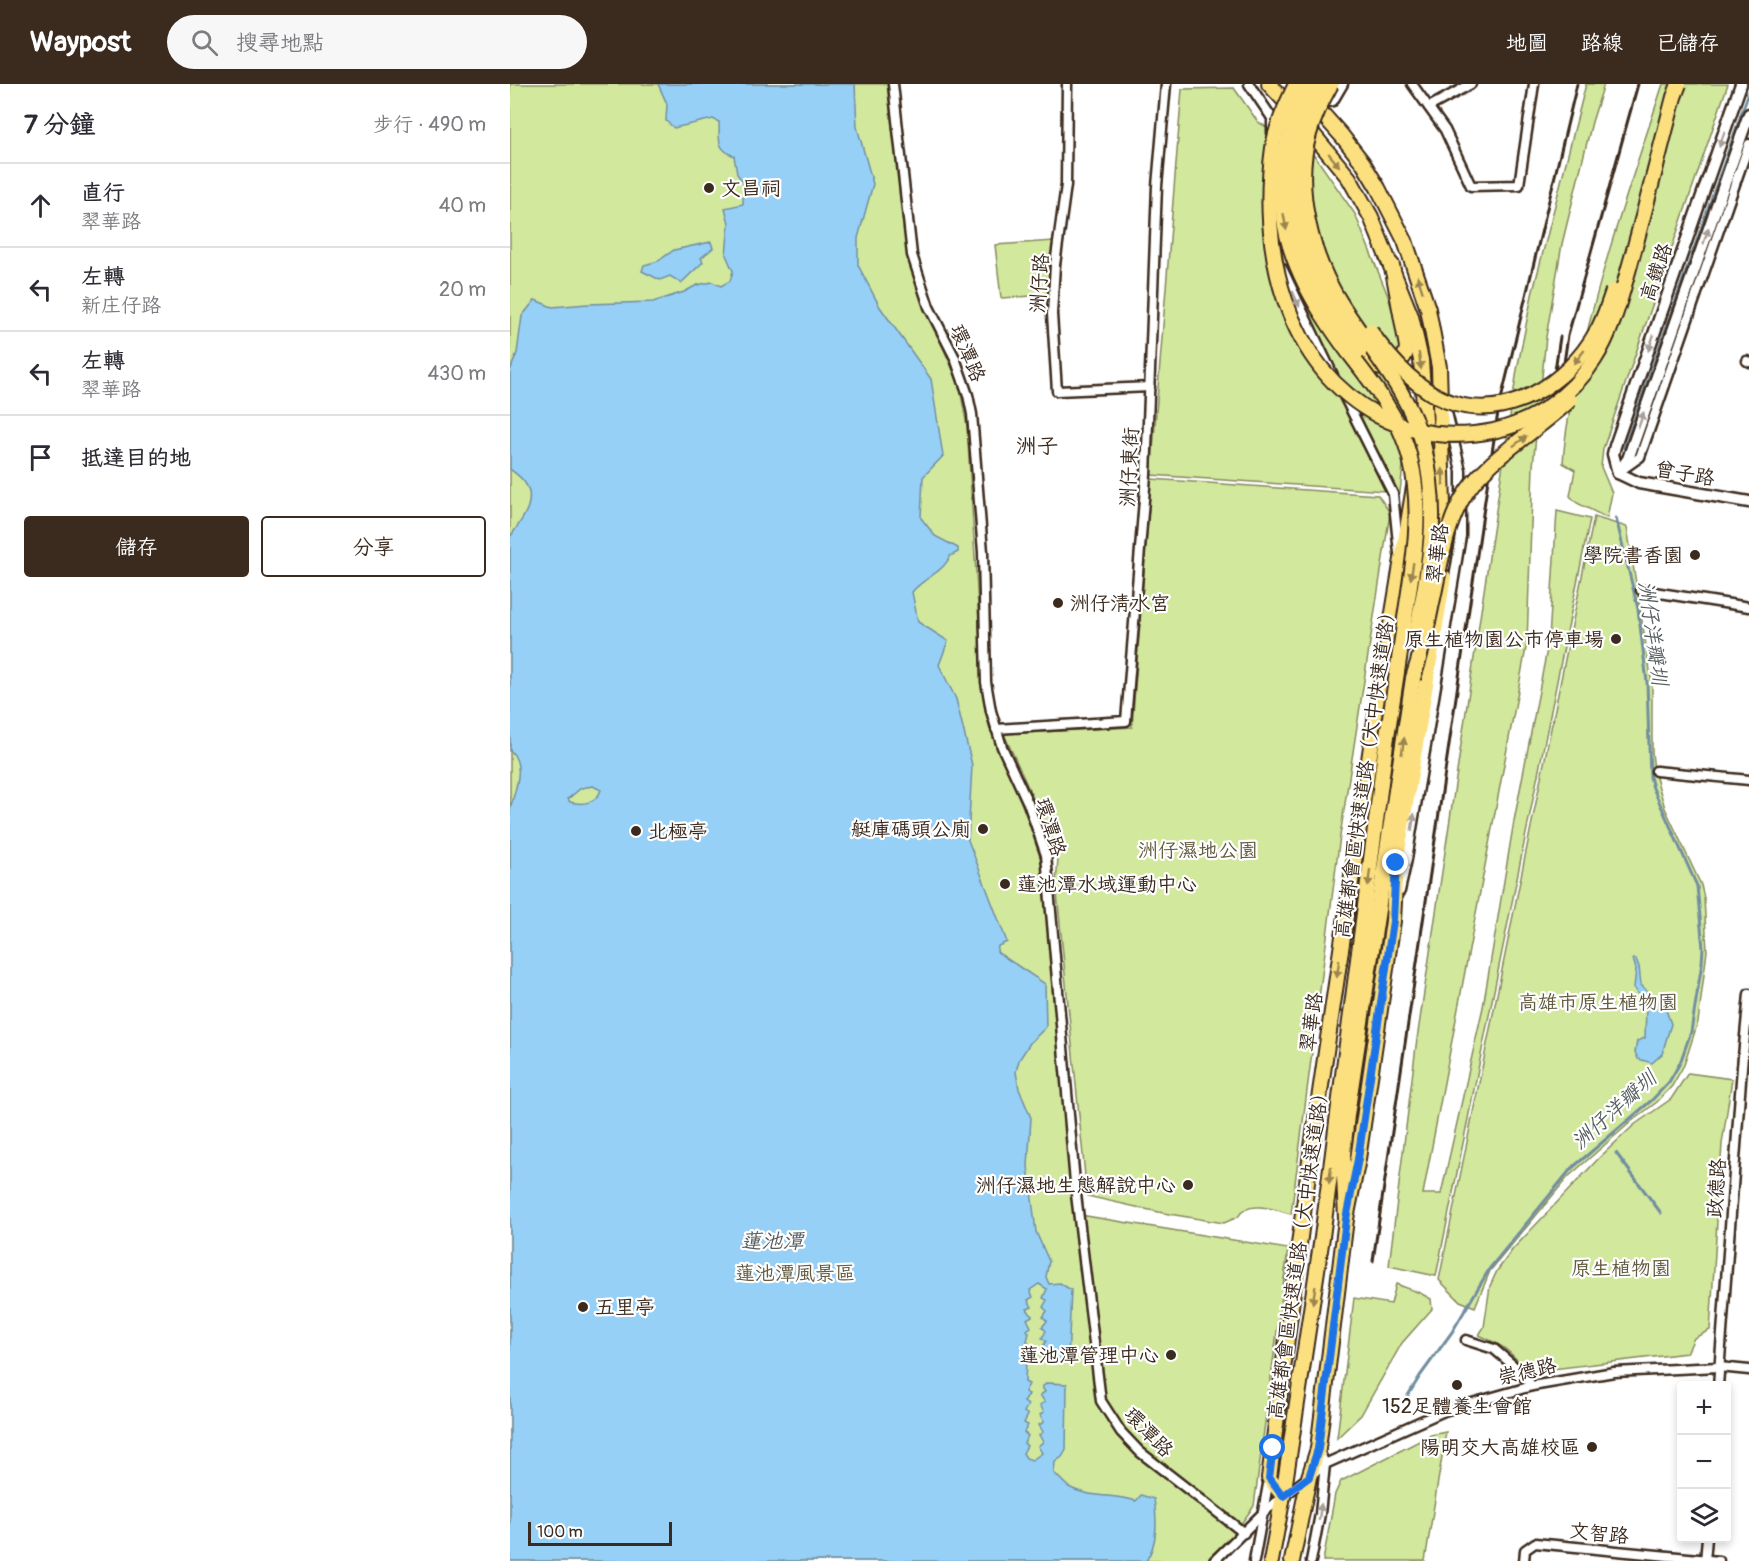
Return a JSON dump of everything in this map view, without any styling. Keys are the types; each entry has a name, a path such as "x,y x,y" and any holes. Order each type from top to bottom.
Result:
{"main road":[{"name":"翠華路","path":"1269,84 1349,178 1371,217 1411,316 1421,360 1425,422 1373,733 1311,1156 1269,1478"},
{"path":"1320,84 1311,100 1299,134 1294,166 1294,200 1304,251 1312,275 1329,308 1360,351 1374,365 1384,369 1396,364 1407,354 1392,265"},
{"name":"高雄都會區快速道路（大中快速道路）","path":"1332,84 1318,108 1308,136 1304,168 1305,201 1310,231 1319,261 1341,305 1393,380 1412,413 1424,446 1432,492 1432,550 1414,645 1413,678 1347,1115 1343,1154 1346,1219"},
{"path":"1330,282 1347,300 1389,356 1409,376 1446,401 1478,408 1507,404 1538,392 1575,363 1602,321 1620,275 1671,84"},
{"path":"1302,86 1285,108 1273,145 1270,184 1271,234 1287,306 1297,330 1310,355 1326,376 1361,406 1412,431 1460,435 1500,430 1532,417 1574,386 1594,360 1611,328 1679,84"},
{"path":"1413,678 1422,649 1443,550 1454,516 1472,485 1500,456 1555,415 1573,398 1606,357 1619,330 1650,225 1684,84"},
{"name":"翠華路","path":"1292,1561 1309,1477 1318,1449 1346,1219 1358,1159 1393,921 1396,863 1445,570 1439,367 1428,309 1405,241 1394,217 1363,163 1321,106 1302,86"},
{"path":"1298,116 1302,86"},
{"name":"高雄都會區快速道路（大中快速道路）","path":"1283,1496 1322,1237 1387,736 1415,551 1417,515 1412,466 1401,430 1375,387 1309,293 1289,244 1283,217 1281,187 1284,152 1302,86"},
{"path":"1269,1478 1283,1496 1271,1561"}],"street":[{"name":"環潭路","path":"893,84 912,255 929,307 958,368 972,414 983,552 986,682 996,729 1013,773 1028,803 1046,855 1077,1194 1101,1401 1121,1432 1140,1452 1244,1533"},
{"name":"洲仔路","path":"1067,84 1066,185 1055,265 1052,314 1057,391 1150,387"},
{"name":"洲仔東街","path":"996,729 1126,721 1146,475 1157,186 1166,84"},
{"path":"1249,84 1272,118 1287,128 1298,116 1333,100 1343,84"},
{"path":"1321,106 1332,84"},
{"path":"1412,84 1445,130 1471,186 1519,185 1534,84"},
{"path":"1429,107 1471,84"},
{"name":"高鐵路","path":"1618,473 1613,454 1615,446 1741,84"},
{"name":"高鐵路","path":"1618,473 1628,459 1749,114"},
{"name":"翠華路","path":"1272,118 1271,203 1276,252 1299,307 1393,494 1400,572"},
{"path":"1618,473 1640,457 1749,144"},
{"name":"曾子路","path":"1618,473 1639,483 1749,502"},
{"path":"1641,590 1749,607"},
{"path":"1656,771 1749,780"},
{"name":"政德路","path":"1718,1381 1749,994"},
{"path":"1466,1340 1494,1349 1532,1386"},
{"name":"崇德路","path":"1214,1561 1265,1511 1325,1464 1444,1411 1532,1386 1614,1371 1719,1367 1749,1370"},
{"path":"1311,1561 1320,1514 1325,1464 1318,1449"},
{"name":"翠華路","path":"1254,1561 1265,1511 1269,1478"},
{"name":"文智路","path":"1524,1561 1526,1550 1535,1543 1719,1561"},
{"path":"1705,1560 1707,1543"}],"green space":[{"name":"蓮池潭","path":"510,84 887,84 906,241 921,297 959,384 967,426 984,705 989,726 1027,817 1041,860 1074,1214 1288,1249 1254,1506 1227,1543 1208,1561 510,1561"},
{"path":"1586,84 1604,84 1592,122 1562,244 1546,337 1533,466 1527,643 1423,1194 1441,1194 1483,1007 1514,821 1549,639 1557,511 1590,519 1436,1276 1389,1266 1416,1046 1517,370 1532,295"},
{"path":"1663,84 1728,84 1603,449 1601,467 1612,493 1607,518 1577,503 1570,496 1575,470 1563,463 1565,440 1595,300 1616,227"},
{"path":"1234,88 1258,122 1315,156 1355,214 1388,296 1409,367 1410,403 1400,492 1151,475 1182,89"},
{"path":"1054,241 1048,295 1001,298 995,245"},
{"name":"洲仔濕地公園","path":"1151,479 1378,495 1390,513 1340,836 1291,1214 1270,1208 1255,1207 1248,1208 1238,1217 1224,1223 1163,1213 1087,1196 1056,883 1058,859 1004,734 1132,727"},
{"name":"高雄市原生植物園","path":"1594,517 1627,527 1652,683 1654,771 1665,808 1701,885 1704,898 1707,951 1698,1022 1684,1065 1672,1086 1657,1102 1568,1177 1490,1271 1475,1307 1460,1301 1439,1280"},
{"name":"原生植物園","path":"1688,1073 1732,1079 1722,1144 1710,1330 1694,1338 1687,1353 1527,1372 1506,1350 1479,1335 1484,1327 1490,1286 1497,1271 1513,1249 1599,1158 1634,1125 1671,1099"},
{"path":"1396,1284 1431,1299 1432,1309 1402,1343 1361,1415 1337,1438 1354,1298 1391,1304"},
{"path":"1446,1432 1425,1561 1323,1561 1335,1494 1341,1481 1431,1435"}],"water":[{"name":"蓮池潭","path":"658,84 855,84 857,127 873,184 858,238 858,265 880,307 931,379 943,456 923,477 921,518 935,536 958,548 958,552 950,556 943,567 912,592 918,622 948,641 939,665 956,699 972,765 968,840 1007,942 998,946 997,952 1045,984 1046,1027 1030,1043 1019,1060 1016,1072 1019,1089 1031,1118 1028,1166 1036,1232 1049,1261 1046,1277 1049,1284 1060,1283 1071,1290 1068,1362 1046,1362 1042,1357 1045,1351 1042,1348 1046,1341 1042,1338 1046,1331 1042,1327 1047,1321 1043,1317 1047,1311 1043,1307 1047,1300 1043,1298 1047,1289 1039,1284 1030,1290 1033,1297 1028,1300 1032,1307 1027,1309 1032,1316 1027,1319 1031,1327 1027,1330 1029,1333 1027,1341 1031,1347 1026,1350 1030,1358 1026,1361 1025,1382 1029,1384 1025,1392 1029,1394 1024,1402 1028,1405 1024,1412 1028,1415 1024,1423 1028,1425 1024,1432 1028,1436 1024,1443 1027,1446 1023,1453 1026,1458 1032,1460 1042,1453 1038,1446 1043,1442 1039,1435 1043,1432 1039,1425 1044,1422 1040,1415 1044,1412 1040,1405 1045,1402 1040,1395 1045,1392 1042,1387 1047,1383 1067,1384 1066,1450 1055,1462 1054,1473 1069,1487 1085,1493 1136,1501 1141,1495 1154,1499 1156,1531 1153,1547 1146,1561 510,1561 510,809 518,771 515,756 510,750 510,537 526,512 530,497 525,483 510,469 510,371 517,353 522,316 535,300 552,307 653,302 684,292 697,285 712,282 721,286 730,281 733,271 726,255 729,223 725,208 743,204 743,182 737,174 734,156 721,146 719,122 713,119 674,128 666,121 667,104","holes":["593,786 601,790 592,801 575,803 568,799 581,788"]},
{"path":"711,242 713,248 701,258 703,262 681,283 670,276 660,280 642,271 644,265 658,261 674,250"},
{"path":"1633,959 1636,959 1639,967 1641,985 1666,1010 1671,1024 1662,1054 1652,1063 1638,1059 1635,1052 1637,1041 1645,1038 1646,1007 1634,988 1636,969"}],"waterway":[{"name":"洲仔洋瓣圳","path":"1624,448 1749,92"},
{"name":"洲仔洋瓣圳","path":"1407,1397 1452,1332 1490,1268 1571,1169 1652,1100 1669,1082 1680,1063 1691,1032 1703,948 1697,886 1650,777 1647,682 1638,609 1616,518"},
{"path":"1616,1153 1661,1213"}],"railway":[{"path":"1373,1261 1498,412 1577,84"},
{"path":"1558,405 1568,335 1638,84"},
{"path":"1550,403 1560,337"}],"place":[{"name":"文昌祠","path":"709,188"},
{"name":"學院書香園","path":"1695,555"},
{"name":"洲仔清水宮","path":"1058,603"},
{"name":"原生植物園公巿停車場","path":"1616,639"},
{"name":"艇庫碼頭公廁","path":"983,829"},
{"name":"北極亭","path":"636,831"},
{"name":"蓮池潭水域運動中心","path":"1005,884"},
{"name":"洲仔濕地生態解說中心","path":"1188,1185"},
{"name":"五里亭","path":"583,1307"},
{"name":"蓮池潭管理中心","path":"1171,1355"},
{"name":"152足體養生會館","path":"1457,1385"},
{"name":"陽明交大高雄校區","path":"1592,1447"}],"district":[{"name":"洲子","path":"1037,446"}],"route":[{"path":"1273,1448 1269,1478 1283,1496 1309,1477 1318,1449 1346,1219 1358,1159 1393,921 1396,863"}],"park label":[{"name":"蓮池潭風景區","path":"795,1273"}]}
